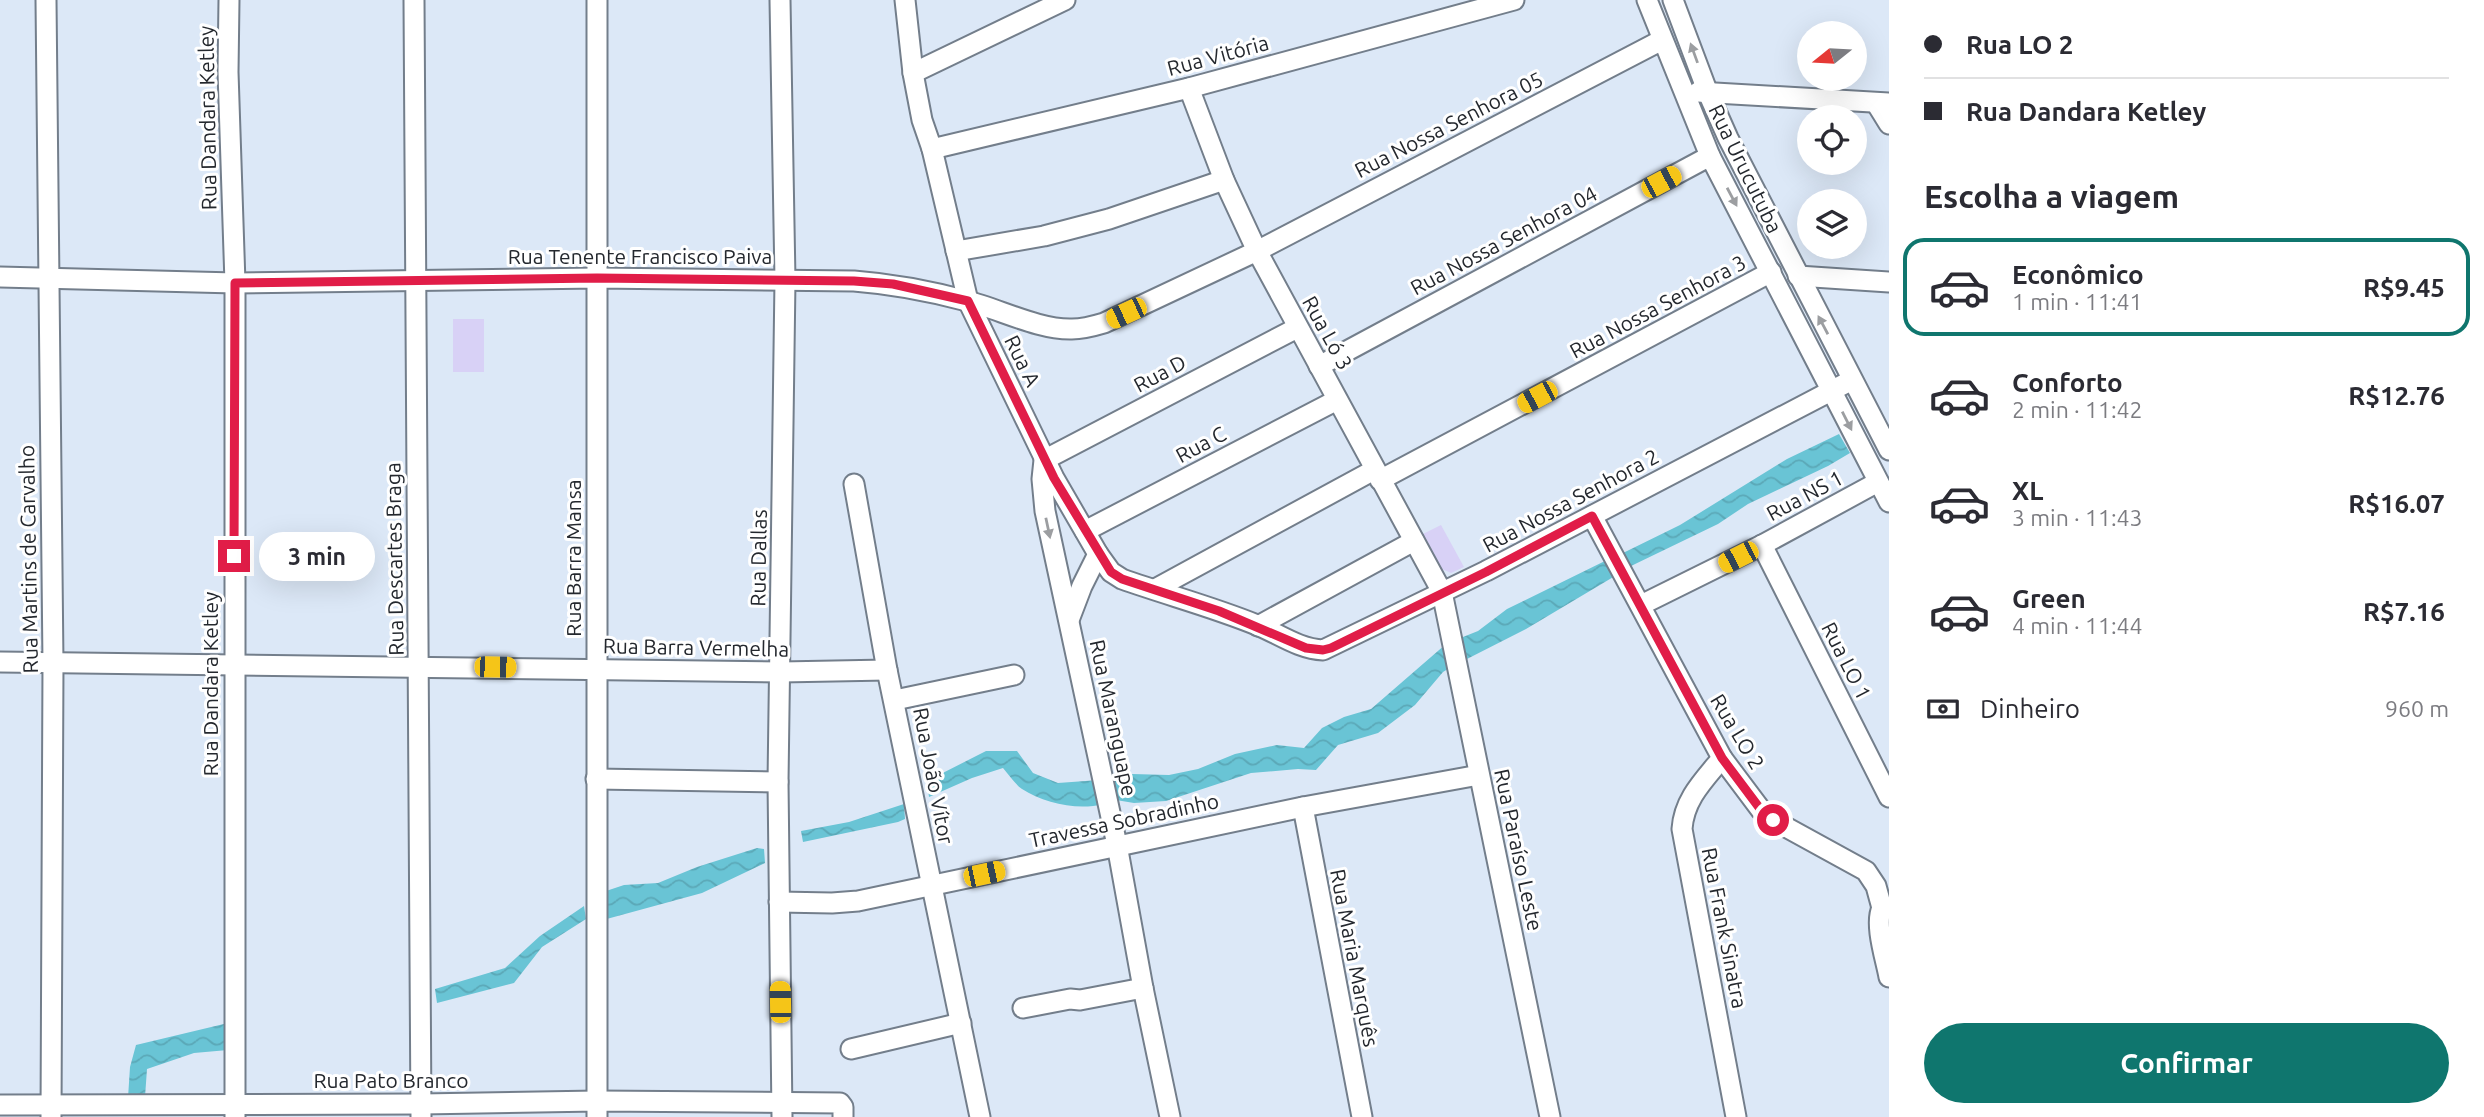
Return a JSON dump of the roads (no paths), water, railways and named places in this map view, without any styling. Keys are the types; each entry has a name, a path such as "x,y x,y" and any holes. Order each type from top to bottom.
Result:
{"street":[{"name":"Rua Martins de Carvalho","path":"46,0 53,664 51,1110"},
{"name":"Rua Dandara Ketley","path":"229,0 228,72 235,283 235,1111"},
{"name":"Rua Descartes Braga","path":"414,0 421,1111"},
{"name":"Rua Barra Mansa","path":"597,0 597,1109"},
{"name":"Rua Dallas","path":"780,0 785,280 778,782 782,1110"},
{"name":"Rua A","path":"905,0 913,73 922,120 932,149 968,301 1044,460 1098,554 1111,572 1122,579 1258,626 1306,648"},
{"path":"913,73 1065,0"},
{"name":"Rua Vitória","path":"932,149 1189,88 1514,0"},
{"name":"Rua Urucutuba","path":"1647,0 1710,156 1889,502"},
{"name":"Rua Urucutuba","path":"1673,0 1708,93 1798,276 1889,450"},
{"name":"Rua Nossa Senhora 05","path":"1257,251 1662,40"},
{"name":"Rua Ló 3","path":"1189,88 1224,180 1257,251 1442,592"},
{"path":"1684,92 1883,103 1889,124"},
{"name":"Rua Nossa Senhora 04","path":"1319,366 1710,156"},
{"path":"956,251 1044,236 1109,219 1224,180"},
{"name":"Rua Tenente Francisco Paiva","path":"0,277 235,283 597,278 854,281 893,284 968,301 1053,327 1071,329 1104,323 1257,251"},
{"name":"Rua Nossa Senhora 3","path":"1155,589 1772,272"},
{"path":"1798,276 1889,282"},
{"name":"Rua D","path":"1044,460 1297,328"},
{"name":"Rua Nossa Senhora 2","path":"1306,648 1331,648 1852,380"},
{"name":"Rua C","path":"1085,531 1337,400"},
{"name":"Rua Maranguape","path":"1044,460 1042,496 1117,845 1170,1117"},
{"name":"Rua NS 1","path":"1641,605 1762,545 1878,482"},
{"name":"Rua João Vítor","path":"854,484 887,670 980,1117"},
{"name":"Rua LO 2","path":"1592,516 1722,758 1754,802 1773,820 1866,871 1885,907"},
{"path":"1258,626 1414,541"},
{"name":"Rua LO 1","path":"1762,545 1889,797"},
{"name":"Rua Maranguape","path":"1069,622 1082,586 1098,554"},
{"name":"Rua Paraíso Leste","path":"1442,592 1550,1117"},
{"name":"Rua Barra Vermelha","path":"0,662 780,672 887,670"},
{"path":"895,700 1014,675"},
{"name":"Rua Frank Sinatra","path":"1722,758 1688,802 1683,814 1682,829 1736,1117"},
{"name":"Travessa Sobradinho","path":"779,902 858,901 1303,807 1479,775"},
{"path":"596,779 778,782"},
{"name":"Rua Maria Marquês","path":"1303,807 1362,1117"},
{"path":"1885,907 1879,913 1879,925 1889,977"},
{"path":"1023,1008 1143,988"},
{"path":"851,1048 961,1023"},
{"name":"Rua Pato Branco","path":"0,1105 51,1110 421,1111 782,1110 840,1103 843,1117"}],"water":[{"path":"1839,434 1850,453 1828,466 1748,504 1718,524 1631,566 1623,553 1680,525 1787,459"},
{"path":"1611,558 1620,573 1526,629 1463,661 1458,639 1478,631 1507,609"},
{"path":"1446,644 1451,667 1443,672 1415,705 1378,733 1338,745 1316,770 1251,773 1166,801 1134,803 1116,800 1112,778 1132,774 1169,775 1198,769 1235,754 1277,745 1304,748 1322,728 1344,717 1371,709"},
{"path":"986,751 1017,751 1033,773 1058,783 1099,780 1103,804 1072,806 1040,798 1019,787 1003,768 929,797 927,781"},
{"path":"904,804 905,819 898,822 803,842 801,831 849,822"},
{"path":"757,848 764,849 765,863 702,893 603,920 603,892 624,885 658,883"},
{"path":"584,906 586,919 542,947 514,983 437,1003 435,989 505,968 540,936"},
{"path":"228,1023 228,1050 194,1053 147,1069 145,1097 128,1098 130,1067 136,1045"}]}
